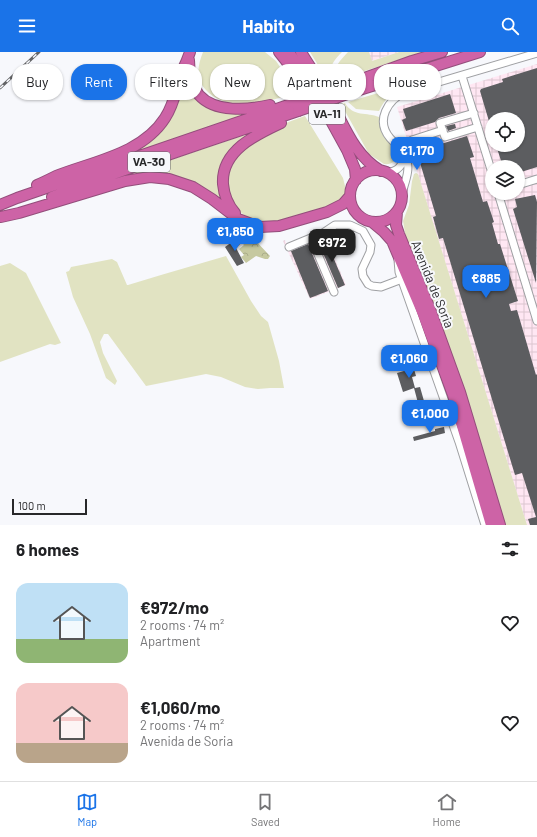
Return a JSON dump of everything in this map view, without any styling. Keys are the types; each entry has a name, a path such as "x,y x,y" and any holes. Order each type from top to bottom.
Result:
{"highway":[{"path":"279,52 292,67 325,120 347,150"},
{"name":"VA-11","path":"289,52 319,99 347,150 355,168 356,180"},
{"name":"VA-11","path":"301,52 365,160 393,176 398,183 402,194"},
{"name":"VA-30","path":"366,81 412,61 442,52"},
{"name":"VA-30","path":"366,84 480,52"},
{"path":"189,55 189,72 193,85 199,95 209,102 221,107 238,108 254,108 284,102 296,107 292,117 259,134 238,148 227,162 223,179 226,196 233,212 245,222"},
{"path":"17,198 29,189 56,176 119,153 140,143 154,131 165,118 172,106 189,55"},
{"name":"VA-30","path":"1,217 84,184 316,100"},
{"name":"VA-30","path":"0,205 17,198 296,107"},
{"path":"359,216 352,206 350,196 352,184 367,172 384,172"},
{"path":"1,217 125,181 150,177 169,179 193,187 234,216 245,222 260,227 279,226 327,212 343,204 350,196"},
{"path":"327,212 339,211 359,216 372,222 381,222 388,220 397,212 402,201 402,194"},
{"name":"Avenida de Soria","path":"397,212 396,225 428,303 460,392 500,525"},
{"name":"Avenida de Soria","path":"372,222 392,241 428,328 453,395 492,525"}],"street":[{"path":"402,194 408,165 403,151 390,138 384,128 384,116 390,103 396,97 405,92 537,53"},
{"path":"462,76 488,160"},
{"path":"474,113 440,123 445,138 478,127"},
{"path":"412,140 442,130"},
{"path":"384,172 394,171 401,166 403,162 403,151"},
{"path":"525,183 537,179"},
{"path":"500,200 537,321"},
{"path":"288,247 323,233 335,225 344,224 355,226 365,233 371,245 370,252 362,268 363,276 366,282 372,286 378,287 388,285 402,279"},
{"path":"311,238 334,292"},
{"name":"Avenida de Soria","path":"398,256 399,272 459,442 485,525"}],"shaded area":[{"path":"369,52 399,52 371,61"},
{"path":"537,64 537,525 527,525 397,107 420,100 441,100 441,93"},
{"path":"326,235 346,285 310,299 283,241 285,240 286,243 289,244"}],"green space":[{"path":"203,52 265,52 278,64 273,64 273,99 249,104 237,104 221,100 265,100 265,64 210,64 210,93 202,85 202,64 200,64"},
{"path":"310,52 342,52 333,64 317,64"},
{"path":"348,52 369,52 372,61 399,52 423,52 386,64 374,64 374,68 366,71 366,64 338,64"},
{"path":"374,94 374,100 386,100 379,111 356,109 348,102 355,100 366,100 366,97"},
{"path":"170,100 200,100 259,110 126,155 152,137"},
{"path":"345,103 356,112 379,117 381,130 384,137 398,154 393,162 384,164 369,154 341,104"},
{"path":"305,116 343,178 345,195 337,202 330,205 287,219 262,222 249,218 235,207 227,187 228,172 235,159 246,147 260,136"},
{"path":"263,129 230,152 225,202 185,180 108,181"},
{"path":"414,174 418,174 527,525 505,525 407,244 403,221 409,205 412,181"},
{"path":"234,229 252,237 270,256 268,259 256,256 246,263 241,257 244,255 239,249 244,245 233,232"},
{"path":"226,256 251,301 261,316 268,322 279,361 284,388 258,389 245,387 221,377 206,374 146,386 108,334 104,334 100,342 103,353 117,381 115,385 106,378 90,334 73,297 66,272 69,271 71,267 112,259 117,262 128,285"},
{"path":"10,263 26,273 61,343 55,345 50,344 0,362 0,266"}],"building":[{"path":"537,68 537,167 525,171 525,160 501,160 498,152 525,152 525,112 486,112 480,91 481,89 503,82 502,79"},
{"path":"450,94 456,113 439,118 435,122 406,131 402,120 406,118 403,109 431,100 441,100 441,97"},
{"path":"455,124 456,128 448,131 446,126"},
{"path":"467,136 474,157 470,158 483,202 487,201 494,222 492,223 498,244 500,244 518,301 509,304 511,311 517,310 536,375 537,374 537,525 530,525 528,519 536,517 522,473 515,475 443,238 439,239 433,217 436,216 415,146 429,142 431,147"},
{"path":"535,195 537,202 536,283 513,209 517,207 515,200 525,200 525,197"},
{"path":"325,238 345,285 338,288 318,241"},
{"path":"236,239 240,244 236,248 244,263 237,266 225,247"},
{"path":"308,244 328,291 310,298 291,251"},
{"path":"411,359 416,376 412,377 415,388 420,387 424,401 418,403 414,388 403,392 397,373 404,371 400,362"},
{"path":"416,403 417,407 408,410 407,405"},
{"path":"444,427 445,433 414,441 413,437"}],"railway":[{"path":"0,88 39,52"}]}
